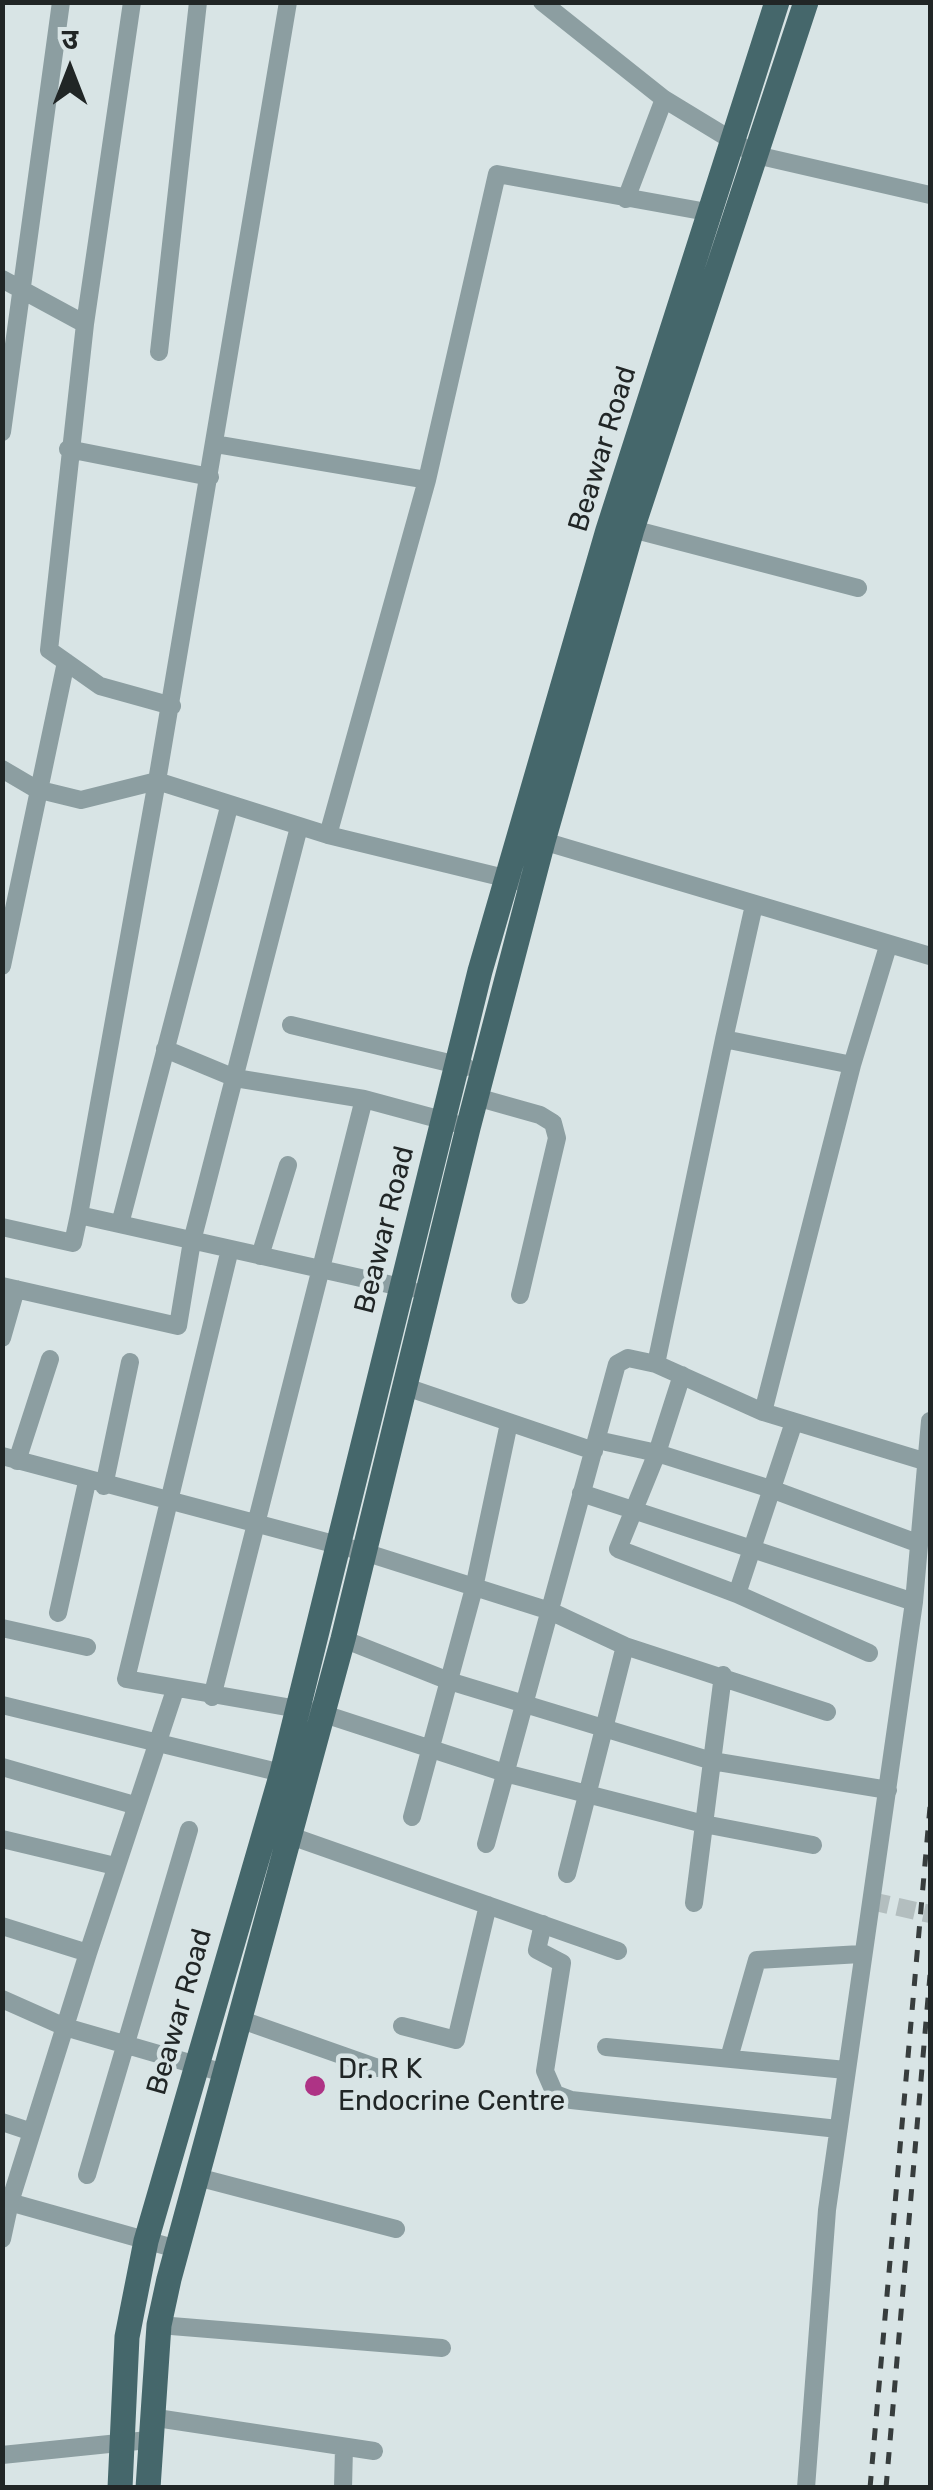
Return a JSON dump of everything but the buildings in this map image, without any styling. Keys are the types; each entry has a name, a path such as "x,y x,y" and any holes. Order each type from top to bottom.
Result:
{"main road":[{"name":"Beawar Road","path":"120,2488 127,2337 146,2242 195,2065 293,1776 309,1712 338,1546 401,1288 456,1124 476,1097 521,882 608,530 777,2"},
{"name":"Beawar Road","path":"309,1712 343,1639 430,1294 456,1124 457,1066 480,971 543,842 632,529 806,2"},
{"name":"Beawar Road","path":"148,2488 149,2428 159,2325 288,1835 293,1776"}],"street":[{"path":"2,432 60,2"},
{"path":"132,2 68,449 49,650 100,686 172,706"},
{"path":"160,352 198,2"},
{"path":"2,1227 73,1243 172,706 288,2"},
{"path":"542,2 664,99 756,156 930,195"},
{"path":"626,199 664,99"},
{"path":"328,835 426,480 497,174 707,212"},
{"path":"2,279 85,324"},
{"path":"215,444 426,480"},
{"path":"68,449 210,477"},
{"path":"632,529 858,588"},
{"path":"2,966 66,662"},
{"path":"2,769 36,790 81,800 157,781 299,827 521,882"},
{"path":"120,1224 229,807"},
{"path":"2,1338 9,1287 178,1326 192,1241 299,827"},
{"path":"543,842 930,956"},
{"path":"656,1364 754,905"},
{"path":"764,1412 852,1065 888,946"},
{"path":"291,1026 483,1071"},
{"path":"724,1039 852,1065"},
{"path":"166,1049 234,1078 364,1100 456,1124"},
{"path":"476,1097 540,1115 553,1123 557,1138 520,1295"},
{"path":"212,1698 364,1100"},
{"path":"260,1256 288,1165"},
{"path":"79,1215 430,1294"},
{"path":"230,1249 126,1679 212,1698 309,1712 505,1773 704,1824 813,1845"},
{"path":"486,1844 617,1364 628,1358 656,1364 764,1412 927,1462"},
{"path":"50,1359 10,1459 364,1552 550,1612 625,1646 723,1674 826,1712"},
{"path":"58,1612 130,1362"},
{"path":"682,1375 657,1453 618,1548 737,1594 869,1653"},
{"path":"406,1386 509,1423 596,1445 657,1453 771,1489 917,1543"},
{"path":"737,1594 794,1422"},
{"path":"412,1816 474,1588 509,1423"},
{"path":"806,2488 827,2210 914,1602 929,1428"},
{"path":"582,1493 914,1602"},
{"path":"2,1628 87,1647"},
{"path":"343,1639 449,1681 712,1761 888,1790"},
{"path":"567,1874 625,1646"},
{"path":"694,1903 723,1674"},
{"path":"2,2238 6,2201 32,2132 154,1742 175,1690"},
{"path":"2,1705 293,1776"},
{"path":"2,1766 134,1805"},
{"path":"87,2175 188,1830"},
{"path":"288,1835 618,1951"},
{"path":"2,1840 115,1866"},
{"path":"402,2026 456,2040 488,1906"},
{"path":"543,1924 536,1950 562,1963 545,2071 555,2094 571,2100 838,2129"},
{"path":"2,1926 88,1952"},
{"path":"729,2058 756,1960 861,1954"},
{"path":"2,1999 65,2026 224,2073"},
{"path":"238,2019 378,2068"},
{"path":"606,2048 846,2070"},
{"path":"2,2122 32,2132"},
{"path":"197,2177 396,2229"},
{"path":"6,2201 177,2249"},
{"path":"159,2325 442,2348"},
{"path":"2,2455 121,2443 149,2428 374,2451"},
{"path":"343,2488 344,2448"}],"tunnel":[{"path":"871,1901 930,1914"}],"railway":[{"path":"870,2488 930,1807"},
{"path":"886,2488 930,1975"}],"place":[{"name":"Dr. R K Endocrine Centre","path":"315,2086"}]}
